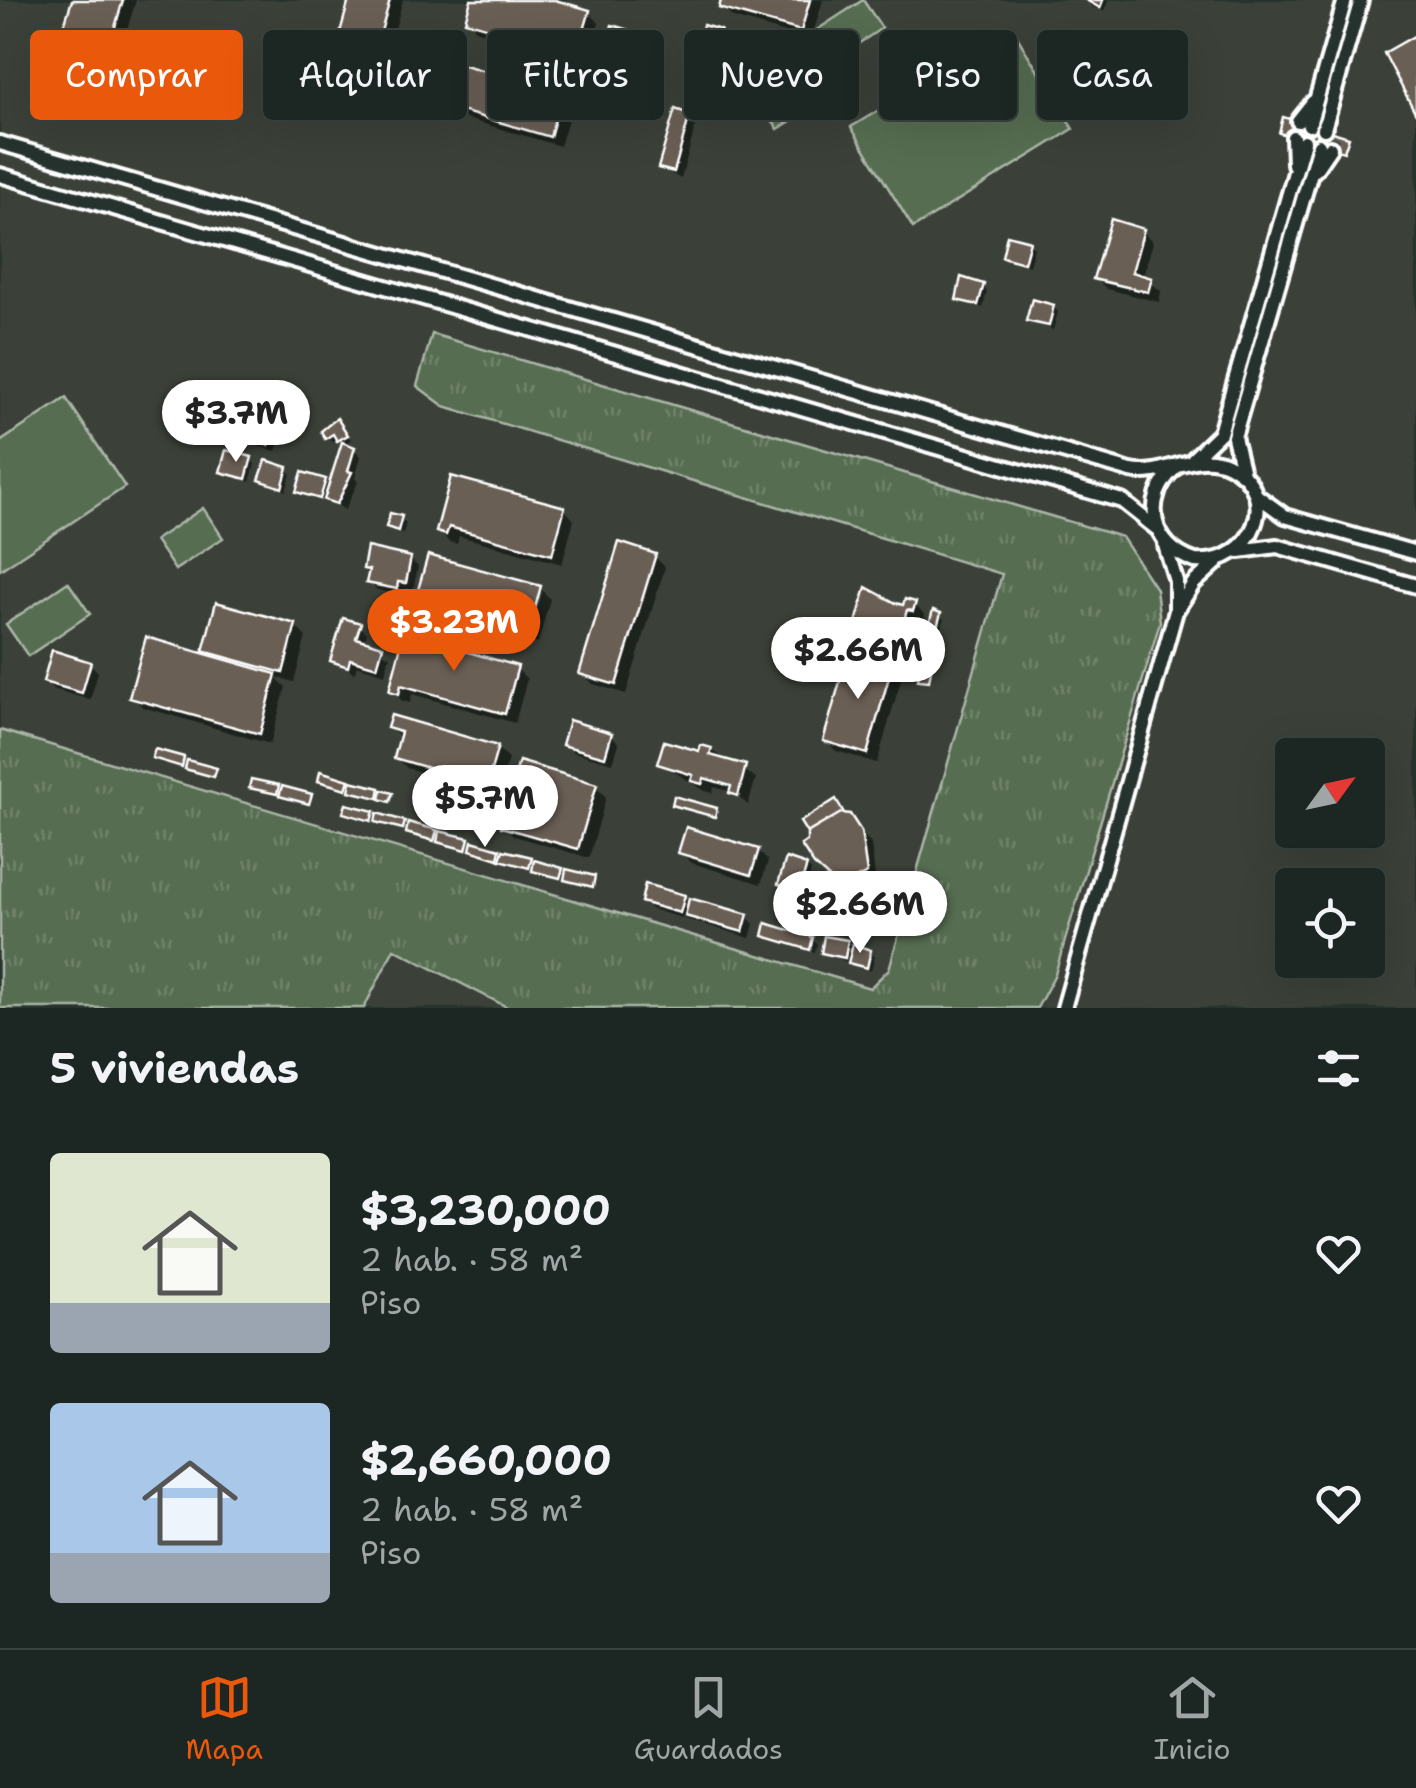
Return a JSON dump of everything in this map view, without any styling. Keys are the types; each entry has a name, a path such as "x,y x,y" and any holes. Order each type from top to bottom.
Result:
{"street":[{"path":"1303,123 1318,95 1345,0"},
{"path":"1329,131 1332,100 1361,0"},
{"path":"1064,1008 1176,611 1176,581 1154,498 1181,465 1203,453 1220,433 1294,176 1299,139"},
{"path":"0,143 1131,471 1214,459 1286,516 1416,554"},
{"path":"1176,611 1194,583 1251,534 1257,507 1237,460 1234,437 1308,180 1324,147"},
{"path":"0,175 1122,501 1144,514 1183,558 1226,558 1252,546 1277,546 1416,586"},
{"path":"1055,1008 1076,965"}],"shaded area":[{"path":"0,0 1416,0 1416,1008 0,1008"}],"green space":[{"path":"863,0 882,28 859,43 859,30 817,30"},
{"path":"1017,37 1037,70 1037,120 1068,120 1073,129 913,228 851,127 879,110 879,120 1017,120"},
{"path":"772,120 792,120 778,129"},
{"path":"432,334 1122,537 1156,589 1160,622 1055,974 1037,1008 509,1008 394,949 364,1008 0,1008 0,730 870,988 889,969 1002,574 444,406 417,386"},
{"path":"66,398 125,487 0,570 0,442"},
{"path":"203,508 223,538 175,570 155,540"},
{"path":"68,582 90,614 28,656 6,624"}],"building":[{"path":"72,0 123,0 114,30 63,30"},
{"path":"349,0 390,0 381,30 341,30"},
{"path":"471,0 555,0 590,10 584,30 496,30 465,21"},
{"path":"721,0 810,0 801,30 719,8"},
{"path":"1086,0 1103,0 1100,8"},
{"path":"1416,35 1416,114 1384,53"},
{"path":"467,66 487,72 487,119 467,113"},
{"path":"675,109 684,112 684,120 688,120 674,172 658,168"},
{"path":"1283,117 1349,137 1344,152 1279,133"},
{"path":"492,120 555,120 550,137"},
{"path":"1111,219 1144,229 1132,272 1152,278 1148,292 1093,279"},
{"path":"1007,235 1030,241 1024,263 1002,257"},
{"path":"961,277 984,284 978,305 956,300"},
{"path":"1032,299 1054,305 1049,326 1026,321"},
{"path":"193,406 198,408 194,424 189,423"},
{"path":"208,407 274,426 269,445 203,427"},
{"path":"337,418 348,435 337,441 333,434 325,439 321,431"},
{"path":"342,442 355,447 348,471 352,472 337,504 324,500"},
{"path":"226,450 252,457 246,479 220,472"},
{"path":"266,460 288,467 282,488 259,480"},
{"path":"302,472 326,479 320,499 296,492"},
{"path":"451,476 565,507 552,555 449,527 446,535 436,532"},
{"path":"390,513 402,516 398,531 386,527"},
{"path":"619,542 656,554 616,685 579,674"},
{"path":"367,547 411,557 406,583 398,582 397,589 366,583 369,570 363,569"},
{"path":"428,555 541,586 528,634 425,605 423,614 412,611"},
{"path":"866,587 896,603 903,605 905,599 916,602 913,611 907,610 893,660 849,648"},
{"path":"216,602 296,624 283,673 203,651"},
{"path":"933,610 941,613 933,641 925,638"},
{"path":"343,618 361,623 356,638 383,646 377,667 350,659 348,667 330,661"},
{"path":"404,634 518,666 505,714 401,685 399,694 389,691"},
{"path":"146,637 276,674 260,734 129,698"},
{"path":"52,650 91,662 82,693 43,682"},
{"path":"849,650 893,663 867,754 823,741"},
{"path":"920,668 931,670 929,681 918,680"},
{"path":"391,715 498,746 487,785 394,758 401,732 387,728"},
{"path":"569,720 612,733 605,757 562,745"},
{"path":"664,741 699,751 701,745 712,748 710,755 746,765 738,796 729,793 731,786 704,778 702,784 691,781 693,775 657,764"},
{"path":"155,749 184,757 182,767 152,758"},
{"path":"187,760 217,768 214,777 185,769"},
{"path":"519,761 597,784 578,849 501,827"},
{"path":"320,771 349,780 346,789 318,781"},
{"path":"251,779 279,785 277,794 249,788"},
{"path":"351,781 380,788 378,798 349,791"},
{"path":"282,786 312,794 309,804 279,796"},
{"path":"382,790 393,793 390,802 380,799"},
{"path":"674,796 717,808 715,817 672,805"},
{"path":"836,799 844,813 807,833 800,822"},
{"path":"426,802 443,808 441,816 423,811"},
{"path":"346,804 374,811 371,821 343,813"},
{"path":"447,808 475,815 473,825 444,818"},
{"path":"377,813 405,821 403,829 375,822"},
{"path":"841,813 850,814 861,831 867,873 839,887 814,865 801,845 807,841 807,833"},
{"path":"408,822 437,830 434,841 406,833"},
{"path":"686,827 759,849 751,875 678,853"},
{"path":"439,831 469,838 466,850 437,842"},
{"path":"472,841 500,849 498,859 470,850"},
{"path":"503,850 532,857 529,868 500,860"},
{"path":"786,858 807,865 799,891 778,884"},
{"path":"534,860 563,868 560,878 532,871"},
{"path":"566,869 595,876 593,887 564,880"},
{"path":"645,884 685,895 680,913 641,902"},
{"path":"689,898 748,914 743,932 685,916"},
{"path":"766,923 813,937 810,950 763,936"},
{"path":"824,936 848,940 845,958 821,953"},
{"path":"853,944 871,950 867,968 848,963"}],"tunnel":[{"path":"1330,148 1335,132"}]}
